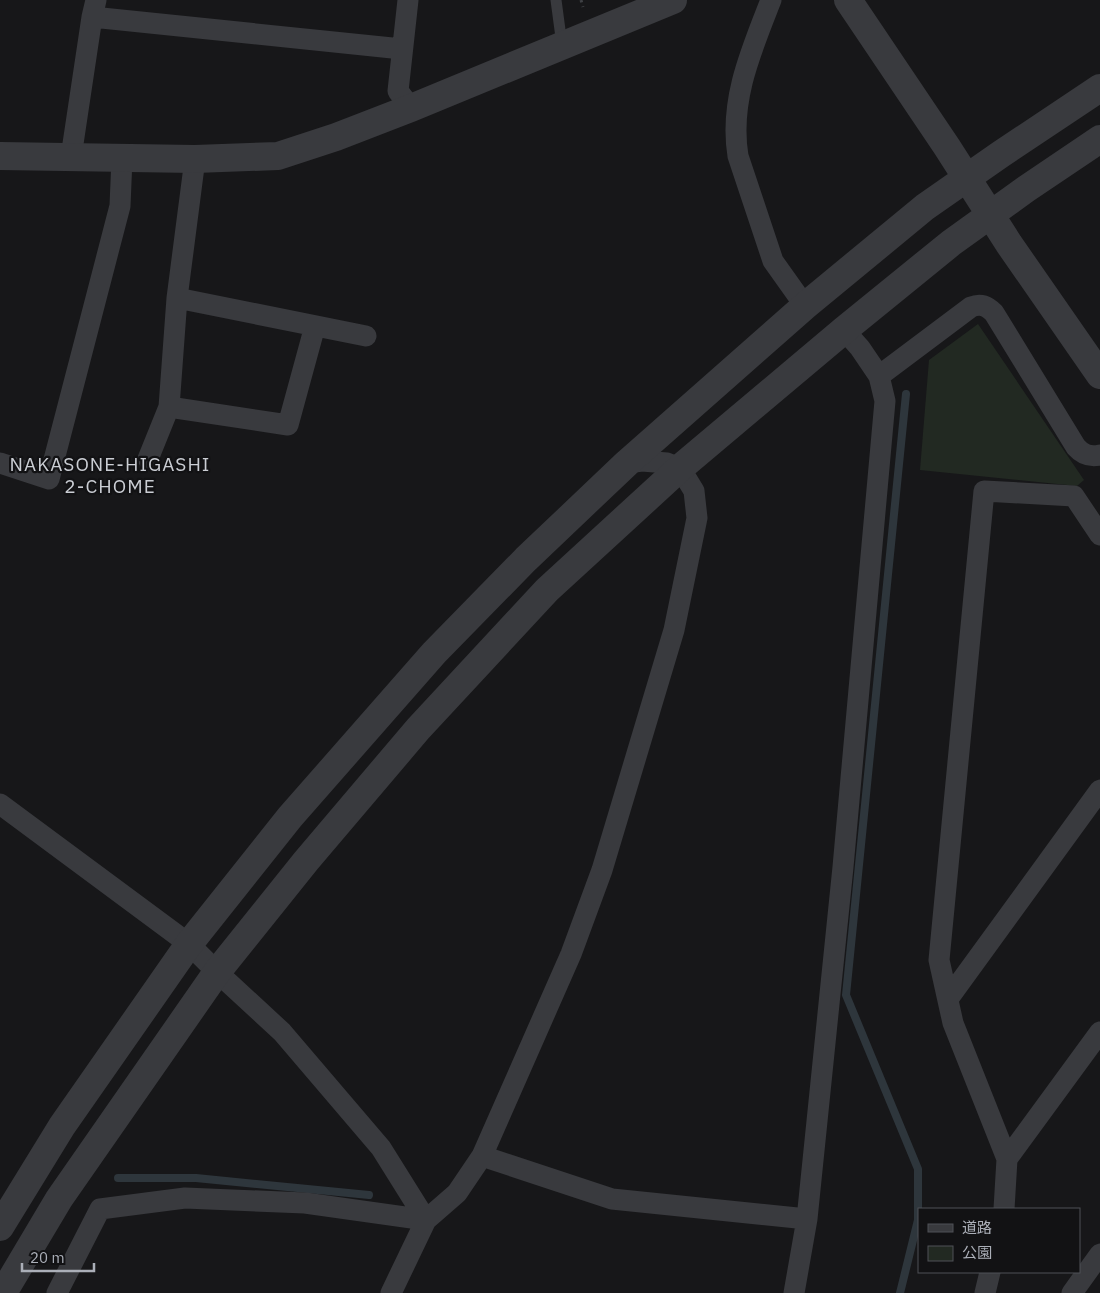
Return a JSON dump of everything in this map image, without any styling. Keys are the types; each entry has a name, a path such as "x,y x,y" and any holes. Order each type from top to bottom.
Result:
{"street":[{"path":"408,0 398,91 411,108"},
{"path":"0,156 195,159 278,156 336,137 411,108 673,0"},
{"path":"771,0 749,56 741,84 737,106 736,139 738,156 773,261 805,306"},
{"path":"848,0 990,215 1100,375"},
{"path":"71,157 94,8 402,49"},
{"path":"0,1227 62,1126 189,944 290,816 434,653 526,559 627,462 805,306 925,207 1100,88"},
{"path":"3,1293 59,1199 216,972 306,861 418,729 547,590 680,468 844,330 951,243 1100,139"},
{"path":"0,464 49,478 120,206 122,158"},
{"path":"148,459 169,407 178,298 195,159"},
{"path":"178,298 366,336"},
{"path":"879,376 971,307 982,305 994,314 1076,447 1087,456 1100,455"},
{"path":"169,407 288,425 315,326"},
{"path":"794,1293 807,1219 844,857 885,401 879,376 860,348 844,330"},
{"path":"393,1292 426,1220 457,1193 482,1156 571,954 602,870 674,630 696,518 694,491 680,468 657,461 627,462"},
{"path":"1004,1208 1007,1159 953,1023 938,960 984,491 1074,496 1100,535"},
{"path":"948,998 1100,790"},
{"path":"0,804 189,944 216,972 282,1032 375,1141 426,1220"},
{"path":"1007,1159 1100,1032"},
{"path":"482,1156 612,1199 807,1219"},
{"path":"57,1293 100,1209 185,1198 305,1203 426,1220"},
{"path":"1072,1293 1100,1254"},
{"path":"985,1293 990,1273"}],"lane":[{"path":"556,0 562,45"}],"path":[{"path":"581,0 583,7"}],"green space":[{"path":"978,324 1084,480 1077,486 920,470 929,360"}],"waterway":[{"path":"900,1293 918,1220 918,1169 846,995 906,394"},
{"path":"118,1178 196,1178 369,1195"}],"district":[{"name":"NAKASONE-HIGASHI 2-CHOME","path":"110,475"}]}
